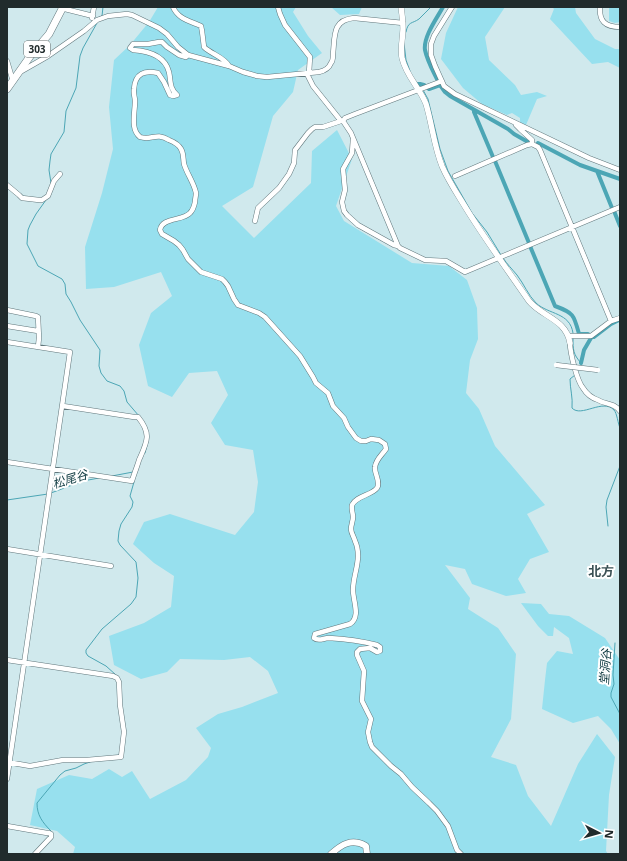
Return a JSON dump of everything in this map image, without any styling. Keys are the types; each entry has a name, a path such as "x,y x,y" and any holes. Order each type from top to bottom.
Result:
{"highway":[{"name":"303","path":"7,89 31,55 49,34 61,7"}],"main road":[{"path":"331,854 346,843 359,842 366,846 367,854"}],"street":[{"path":"61,7 92,16"},
{"path":"91,24 94,7"},
{"path":"173,7 180,17 188,22 201,26 204,47 227,62 229,66"},
{"path":"278,7 285,25 310,57 308,73 313,86 351,133 398,246"},
{"path":"401,7 403,23 403,59 409,76 426,105 438,153 446,174 470,215 498,257 534,306 562,325 569,336 571,355 583,389 598,401 613,405 620,411"},
{"path":"452,7 434,36 430,50 444,86 455,94 515,123 589,158 620,170"},
{"path":"600,7 602,22 607,25 618,28 620,27"},
{"path":"20,72 48,56 97,20 118,14 132,15 162,30 188,55 229,66 257,76 267,77 319,72 325,70 331,64 335,32 342,21 346,19 354,18 403,23"},
{"path":"188,55 186,57 179,55 162,42 133,44 130,48 133,50 144,51 160,58 168,69 172,90 177,95 170,95 158,73 144,72 140,74 135,81 134,88 135,132 138,137 143,138 155,136 165,137 179,146 183,154 184,164 196,193 195,205 192,212 188,216 171,220 163,224 160,227 160,230 162,234 174,241 183,250 188,259 201,272 222,279 228,286 238,305 260,313 265,317 300,356 316,383 328,394 333,406 344,418 348,427 356,438 361,441 375,439 385,444 386,449 376,462 375,466 378,487 369,494 355,501 352,507 353,518 351,532 356,541 358,558 353,582 356,616 354,621 350,624 316,634 314,638 316,640 326,638 358,641 380,647 380,651 376,652 370,648 360,649 357,652 364,671 362,701 370,719 368,732 370,742 372,747 401,774 436,811 448,826 457,850 461,854"},
{"path":"7,61 14,80"},
{"path":"255,221 258,208 279,188 289,174 294,163 295,150 308,133 315,127 323,127 342,121 345,118 355,114 442,81"},
{"path":"515,123 532,140 532,144"},
{"path":"353,140 352,153 344,169 345,190 342,202 344,211 347,215 358,225 400,248 425,260 446,261 465,272 620,206"},
{"path":"455,176 527,145 532,144 538,147 611,321"},
{"path":"7,185 22,198 42,200 48,196 54,181 60,174"},
{"path":"7,310 38,317 38,347"},
{"path":"569,336 591,336 611,321 620,318"},
{"path":"7,326 38,331"},
{"path":"7,342 70,352 8,763 7,779"},
{"path":"556,365 598,370"},
{"path":"7,462 132,481 145,448 147,438 146,429 138,417 63,406"},
{"path":"7,549 111,566"},
{"path":"7,660 113,676 117,678 119,682 120,705 124,732 122,753 120,757 87,760 63,760 30,766 8,763"},
{"path":"7,826 51,834 51,837 35,854"}],"shaded area":[{"path":"158,7 296,7 293,12 308,36 322,53 298,70 293,92 273,116 253,187 222,206 254,238 311,183 312,151 337,130 352,159 336,206 344,221 412,263 449,266 467,280 477,308 478,339 470,360 466,393 479,409 495,446 545,505 527,514 549,552 530,559 518,579 526,593 506,596 472,584 465,569 445,565 470,598 468,609 498,628 516,654 511,719 491,757 516,765 528,796 551,826 578,764 597,734 615,757 609,795 606,851 608,854 73,854 75,847 57,831 30,825 37,789 69,775 92,779 109,769 122,777 132,771 150,799 186,780 208,757 211,748 196,728 218,714 242,707 278,693 268,671 250,657 224,660 180,659 167,672 141,679 114,665 109,636 144,623 171,607 174,576 154,563 133,544 144,522 170,514 235,535 254,512 258,482 253,450 225,445 211,423 228,395 217,371 189,373 172,397 148,386 139,345 151,313 172,296 161,272 114,287 86,289 85,247 102,193 113,149 109,107 114,60 130,45 149,22"},
{"path":"331,7 362,7 359,14 340,15"},
{"path":"458,7 505,7 485,37 489,60 515,85 521,95 537,92 547,96 537,99 526,125 520,123 520,118 512,113 507,115 482,104 463,88 441,59 446,33"},
{"path":"552,7 575,7 576,13 595,39 615,49 620,49 620,68 608,62 592,64 550,19 554,9"},
{"path":"609,7 620,7 620,22 615,23 609,21"},
{"path":"521,603 541,604 549,614 569,616 605,638 620,660 620,744 611,729 598,716 573,723 542,709 547,663 557,651 573,654 569,638 554,627 553,636 548,636 538,626"}],"waterway":[{"path":"99,18 102,16 103,7"},
{"path":"406,32 409,24 419,19 431,7"},
{"path":"437,79 427,57 425,45 431,28 443,7"},
{"path":"51,183 49,170 51,154 64,132 66,111 76,88 80,56 97,23"},
{"path":"404,43 406,60 410,71"},
{"path":"418,84 424,85"},
{"path":"428,88 429,89 440,85 450,96 528,142"},
{"path":"423,90 428,99 440,149 448,171 472,213 487,232 501,255"},
{"path":"474,110 493,157"},
{"path":"538,143 580,165 620,179"},
{"path":"495,161 529,243"},
{"path":"597,171 612,208"},
{"path":"46,200 30,225 27,244 38,266 62,279 65,284 66,294 80,320 100,350 99,366 101,373 107,381 120,386 124,391 127,402 139,416"},
{"path":"614,211 620,226"},
{"path":"530,246 555,306 570,313 576,323 579,334 588,334"},
{"path":"503,258 517,275 536,303 568,321 573,333"},
{"path":"594,337 619,320"},
{"path":"573,338 574,352 581,363 581,367"},
{"path":"581,363 584,350 591,338"},
{"path":"575,375 570,379 572,408 581,411 604,406 609,407 615,411 620,428"},
{"path":"145,453 148,441"},
{"name":"堂洞谷","path":"608,526 606,507 607,500 620,466"},
{"name":"松尾谷","path":"112,476 133,472"},
{"name":"松尾谷","path":"51,493 83,481 99,478"},
{"path":"116,675 106,666 88,656 86,650 102,629 131,604 136,597 138,578 136,562 118,541 121,524 132,507 133,502 130,496 134,482"},
{"name":"松尾谷","path":"7,500 48,494"},
{"name":"堂洞谷","path":"615,643 613,675 614,684 611,697 620,714"},
{"path":"51,831 41,818 37,803 65,771 90,762"}],"district":[{"name":"北方","path":"601,571"}]}
